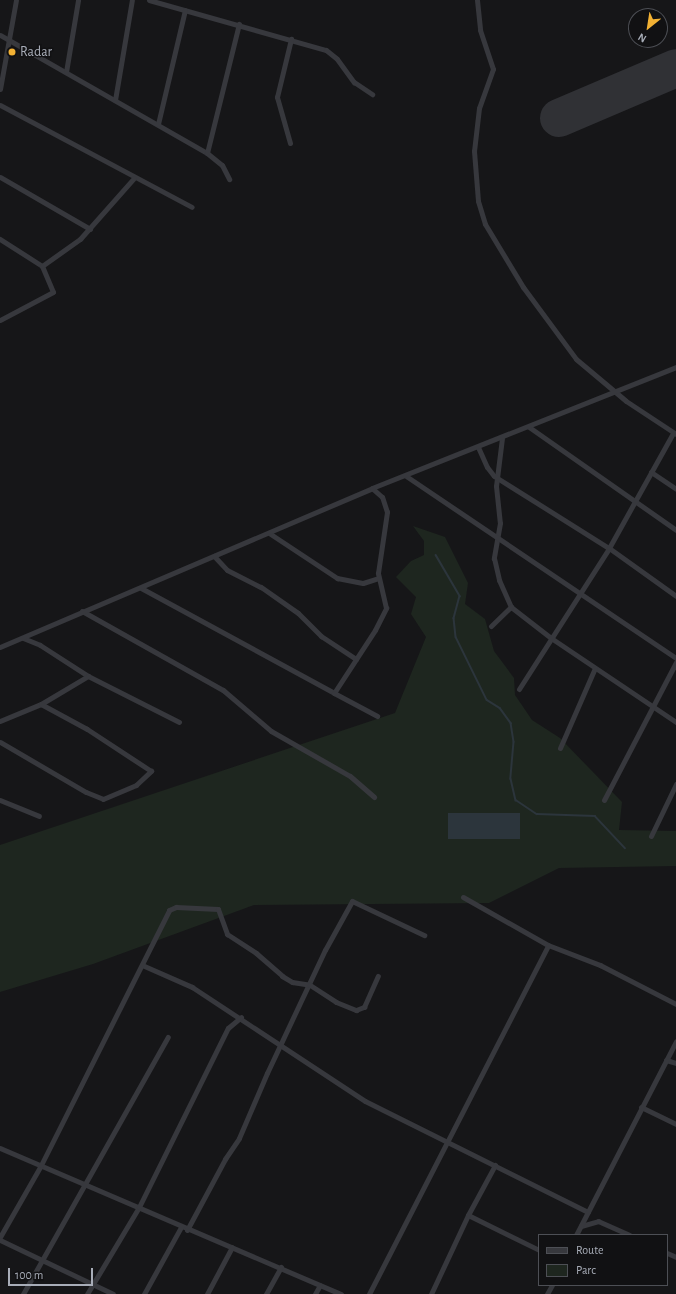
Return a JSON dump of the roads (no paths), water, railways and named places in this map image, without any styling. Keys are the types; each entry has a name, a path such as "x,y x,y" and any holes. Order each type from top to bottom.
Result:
{"street":[{"path":"0,89 7,39 16,0"},
{"path":"66,72 78,0"},
{"path":"115,100 132,0"},
{"path":"149,0 238,24 291,40 333,55 354,82 372,94"},
{"path":"477,0 479,25 493,69 478,108 474,151 478,200 486,224 523,287 564,345 615,392 675,434 651,472 636,502 609,548 519,689"},
{"path":"158,124 185,10"},
{"path":"207,153 238,24"},
{"path":"0,35 207,153 222,165 229,179"},
{"path":"290,143 276,97 291,40"},
{"path":"0,105 134,178 192,207"},
{"path":"0,177 90,229"},
{"path":"42,266 69,248 90,229 134,178"},
{"path":"0,239 42,266 53,292 0,320"},
{"path":"0,647 82,611 141,588 270,533 372,488 478,448 676,367"},
{"path":"529,427 676,530"},
{"path":"502,438 496,492 500,517 499,537 494,551 496,568 511,607 595,668 676,722"},
{"path":"478,448 487,467 497,478 609,548 676,596"},
{"path":"651,472 676,488"},
{"path":"406,476 499,537 676,658"},
{"path":"334,693 386,608 378,578 378,560 387,512 382,497 372,488"},
{"path":"270,533 337,578 363,583 378,578"},
{"path":"214,556 227,570 261,587 289,606 320,636 356,659"},
{"path":"141,588 377,716"},
{"path":"491,626 511,607"},
{"path":"82,611 223,690 271,731 350,776 374,797"},
{"path":"23,638 52,651 88,676 179,722"},
{"path":"604,800 676,662"},
{"path":"560,748 595,668"},
{"path":"0,721 41,704 88,676"},
{"path":"0,742 86,792 103,799 136,785 151,771 87,729 41,704"},
{"path":"650,836 676,784"},
{"path":"0,800 39,816"},
{"path":"463,897 548,945 600,965 676,1004"},
{"path":"187,1230 225,1159 239,1138 267,1073 352,901 424,935"},
{"path":"113,1294 94,1283 43,1260 0,1238 42,1165 169,910 176,907 201,910 213,908 218,909 227,934 234,940 256,953 292,982 310,985 336,1002 356,1010 364,1007 378,976"},
{"path":"369,1294 548,945"},
{"path":"142,965 192,987 241,1017 255,1030 282,1045 364,1101 448,1141 588,1212"},
{"path":"87,1294 139,1207 228,1028 241,1017"},
{"path":"23,1294 86,1185 168,1037"},
{"path":"577,1234 676,1041"},
{"path":"666,1060 676,1063"},
{"path":"641,1107 676,1124"},
{"path":"0,1148 139,1207 187,1230 281,1267 341,1294"},
{"path":"431,1294 468,1215 495,1166"},
{"path":"468,1215 538,1250"},
{"path":"581,1226 598,1221 627,1234"},
{"path":"144,1294 181,1227"},
{"path":"207,1294 232,1248"},
{"path":"266,1294 281,1267"},
{"path":"315,1294 320,1285"}],"waterway":[{"path":"436,555 460,596 454,618 456,637 487,700 500,708 511,723 514,742 511,779 516,800 537,814 595,816 625,848"}],"place":[{"name":"Radar","path":"12,52"}]}
